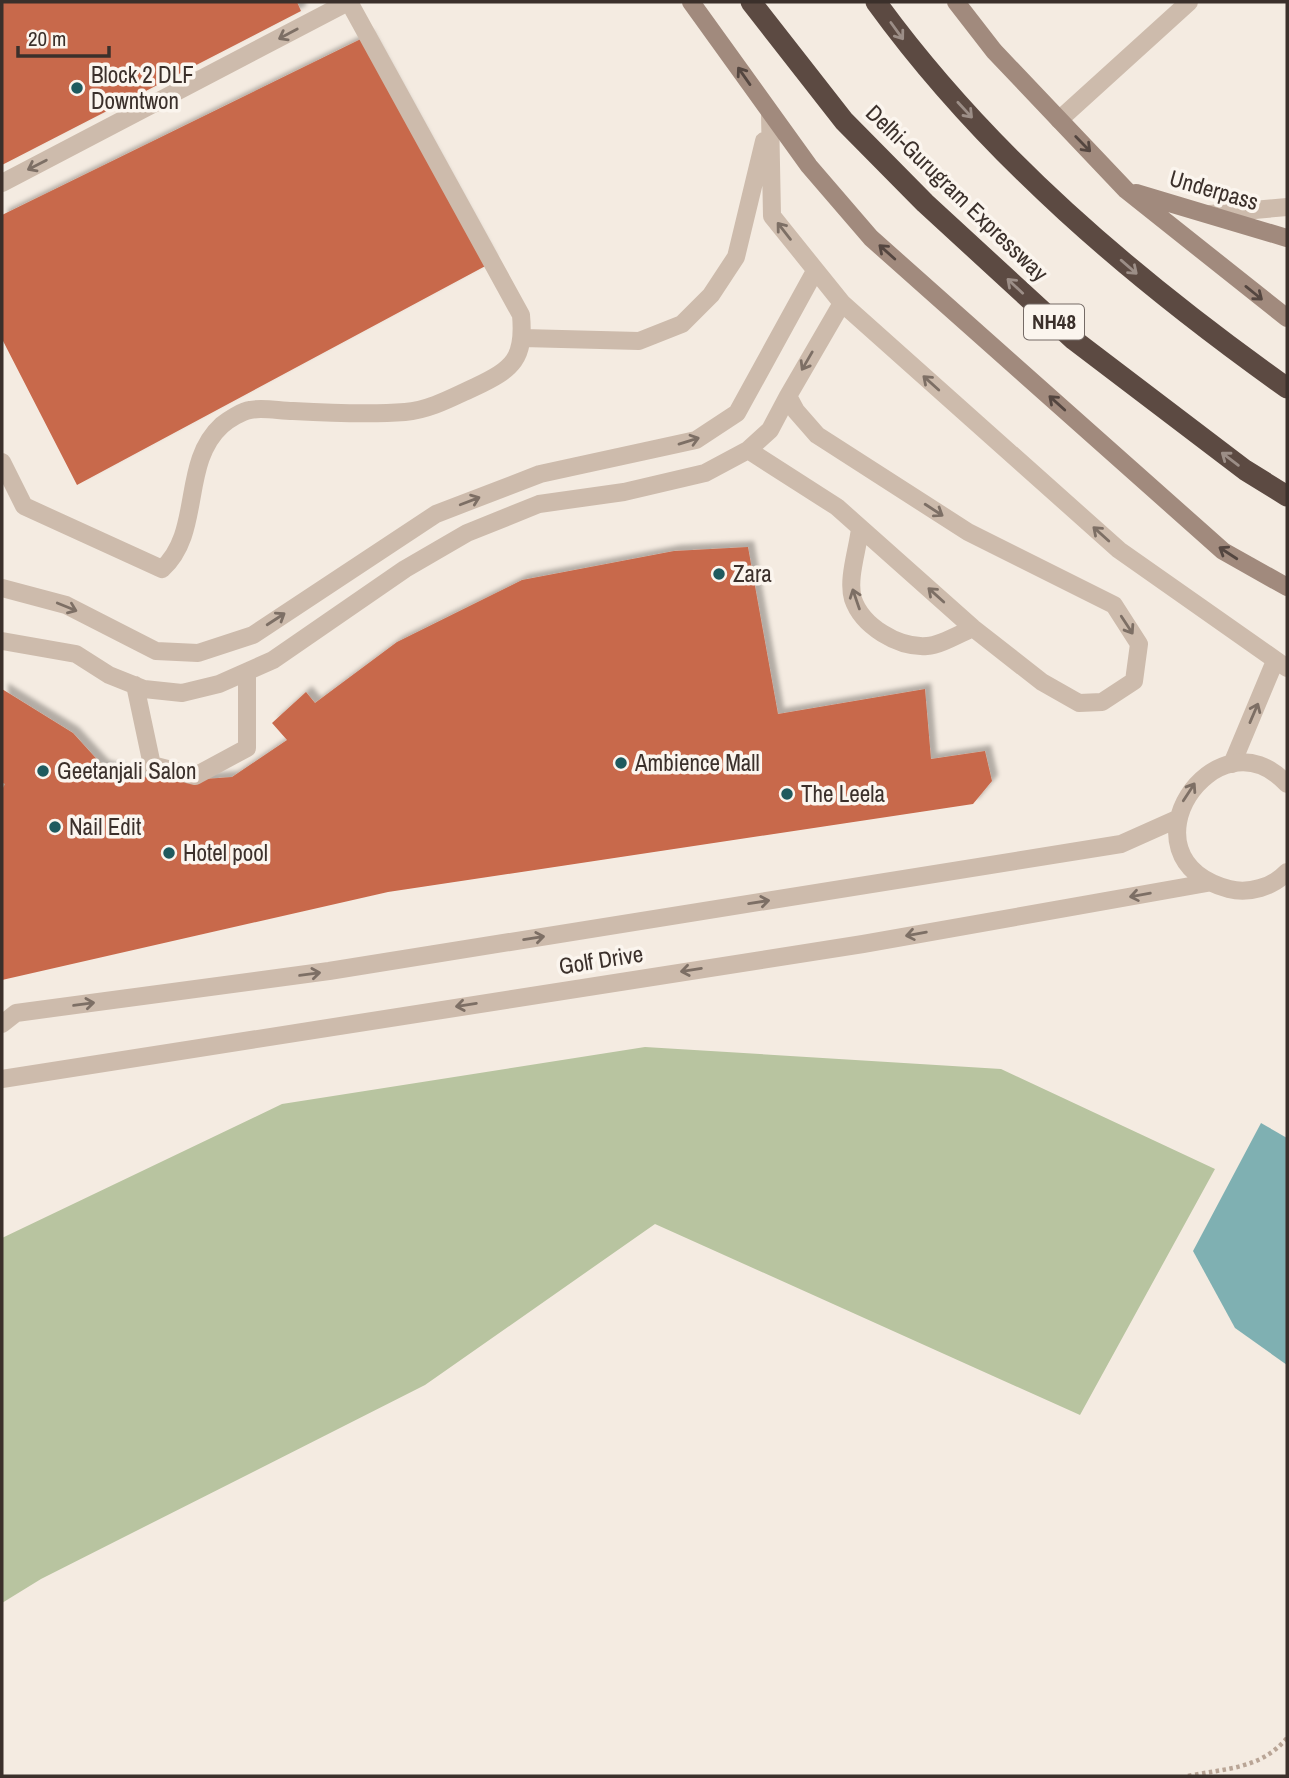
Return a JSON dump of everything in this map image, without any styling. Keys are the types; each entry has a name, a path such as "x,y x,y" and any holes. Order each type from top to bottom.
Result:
{"highway":[{"name":"Delhi-Gurugram Expressway","path":"751,2 844,121 925,203 1074,340 1245,470 1287,496"},
{"path":"876,2 918,60 1046,195 1187,317 1287,388"}],"main road":[{"path":"691,2 809,166 871,238 1223,551 1287,587"},
{"path":"956,2 994,51 1126,190 1287,318"},
{"name":"Underpass","path":"1126,190 1287,238"}],"street":[{"path":"2,183 348,2 521,315 523,338 516,361 505,373 440,403 407,412 250,409 223,424 204,447 191,494 182,545 162,569 24,506 2,462"},
{"path":"1059,120 1189,2"},
{"path":"523,338 639,341 682,324 710,295 736,257 770,113"},
{"path":"770,113 772,216 842,303 1119,550 1281,665 1232,764"},
{"path":"1210,214 1287,207"},
{"path":"2,588 66,605 156,651 198,653 253,635 436,514 540,474 696,440 737,413 815,271"},
{"path":"2,641 76,654 109,675 144,689 182,693 219,684 273,660 405,569 467,533 539,504 624,492 705,473 748,450 770,430 842,303"},
{"path":"748,450 837,507 973,628 1042,682 1079,703 1102,702 1134,681 1139,644 1114,605 968,532 829,443 817,435 796,411 788,396"},
{"path":"860,528 852,582 853,598 866,621 897,642 928,646 973,628"},
{"path":"135,685 152,765 195,776 247,748 247,672"},
{"path":"1284,877 1243,893 1207,883 1189,866 1178,844 1177,819 1184,799 1196,782 1212,770 1232,764 1251,764 1269,770 1287,784"},
{"name":"Golf Drive","path":"2,1024 9,1010 329,971 1121,845 1177,819"},
{"name":"Golf Drive","path":"2,1079 863,944 1207,883"}],"path":[{"path":"1188,1776 1259,1762 1274,1753 1287,1738"}],"green space":[{"path":"645,1047 1001,1069 1215,1169 1080,1415 655,1224 425,1385 41,1579 2,1603 2,1238 282,1104"}],"water":[{"path":"1261,1123 1287,1138 1287,1365 1235,1328 1193,1251"}],"building":[{"name":"Block 2 DLF Downtwon","path":"2,2 297,2 301,11 2,165"},
{"path":"367,36 491,263 77,485 2,339 2,215"},
{"name":"Ambience Mall","path":"748,547 778,714 925,689 931,759 985,751 992,781 973,804 388,892 2,980 2,689 73,733 103,766 164,782 232,777 287,740 272,723 306,692 315,703 397,642 522,580 674,551"}],"place":[{"name":"Block 2 DLF Downtwon","path":"77,88"},
{"name":"Zara","path":"719,574"},
{"name":"Ambience Mall","path":"621,763"},
{"name":"Geetanjali Salon","path":"43,771"},
{"name":"The Leela","path":"787,794"},
{"name":"Nail Edit","path":"55,827"},
{"name":"Hotel pool","path":"169,853"}]}
